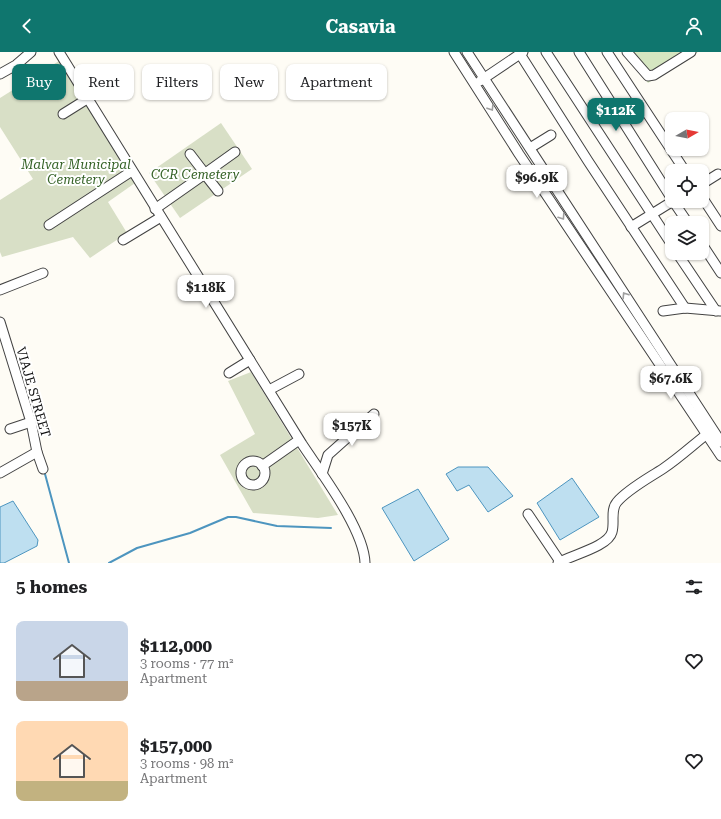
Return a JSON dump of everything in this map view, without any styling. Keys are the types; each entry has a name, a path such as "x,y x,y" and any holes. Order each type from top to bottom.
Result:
{"street":[{"path":"0,74 16,65 31,52"},
{"path":"454,52 476,84 519,154 714,431 721,456"},
{"path":"467,52 721,442"},
{"path":"546,52 586,111 665,235"},
{"path":"579,52 665,188"},
{"path":"606,52 680,164"},
{"path":"627,52 648,76 654,75 691,52"},
{"path":"61,53 74,76"},
{"path":"476,84 516,54 685,308"},
{"path":"63,114 85,100"},
{"path":"88,100 301,442 342,505 359,538 365,563"},
{"path":"530,148 551,134"},
{"path":"155,209 235,152"},
{"path":"190,154 218,191"},
{"path":"49,225 132,171"},
{"path":"709,181 720,176"},
{"path":"631,226 665,206"},
{"path":"709,208 721,226"},
{"path":"123,240 161,217"},
{"path":"709,255 721,273"},
{"path":"682,260 719,311"},
{"path":"0,290 43,273"},
{"path":"663,311 685,308 719,311"},
{"name":"VIAJE STREET","path":"0,322 31,422 37,452 43,469"},
{"path":"229,374 250,360"},
{"path":"269,390 299,374"},
{"path":"322,474 328,455 374,414"},
{"path":"10,429 31,422"},
{"path":"528,514 560,562 601,544 612,533 614,522 613,509 616,503 714,431"},
{"path":"263,467 301,442"},
{"path":"0,473 37,452"}],"green space":[{"path":"624,52 698,52 648,83"},
{"name":"Malvar Municipal Cemetery","path":"66,72 74,85 74,100 83,100 135,183 108,202 127,233 90,258 73,237 2,257 0,252 0,200 33,179 0,127 0,98 12,90 12,100 66,100"},
{"name":"CCR Cemetery","path":"221,123 252,169 180,218 149,173"},
{"path":"251,372 338,515 318,518 253,513 220,455 255,434 228,381"}],"water":[{"path":"458,467 488,467 513,496 488,512 469,485 457,491 446,474"},
{"path":"572,478 599,517 560,540 537,503"},
{"path":"418,489 449,539 414,561 382,508"},
{"path":"13,501 38,540 37,546 4,563 0,563 0,507"}],"waterway":[{"path":"45,474 69,563"},
{"path":"109,563 137,548 190,533 228,517 236,517 277,526 331,528"}]}
